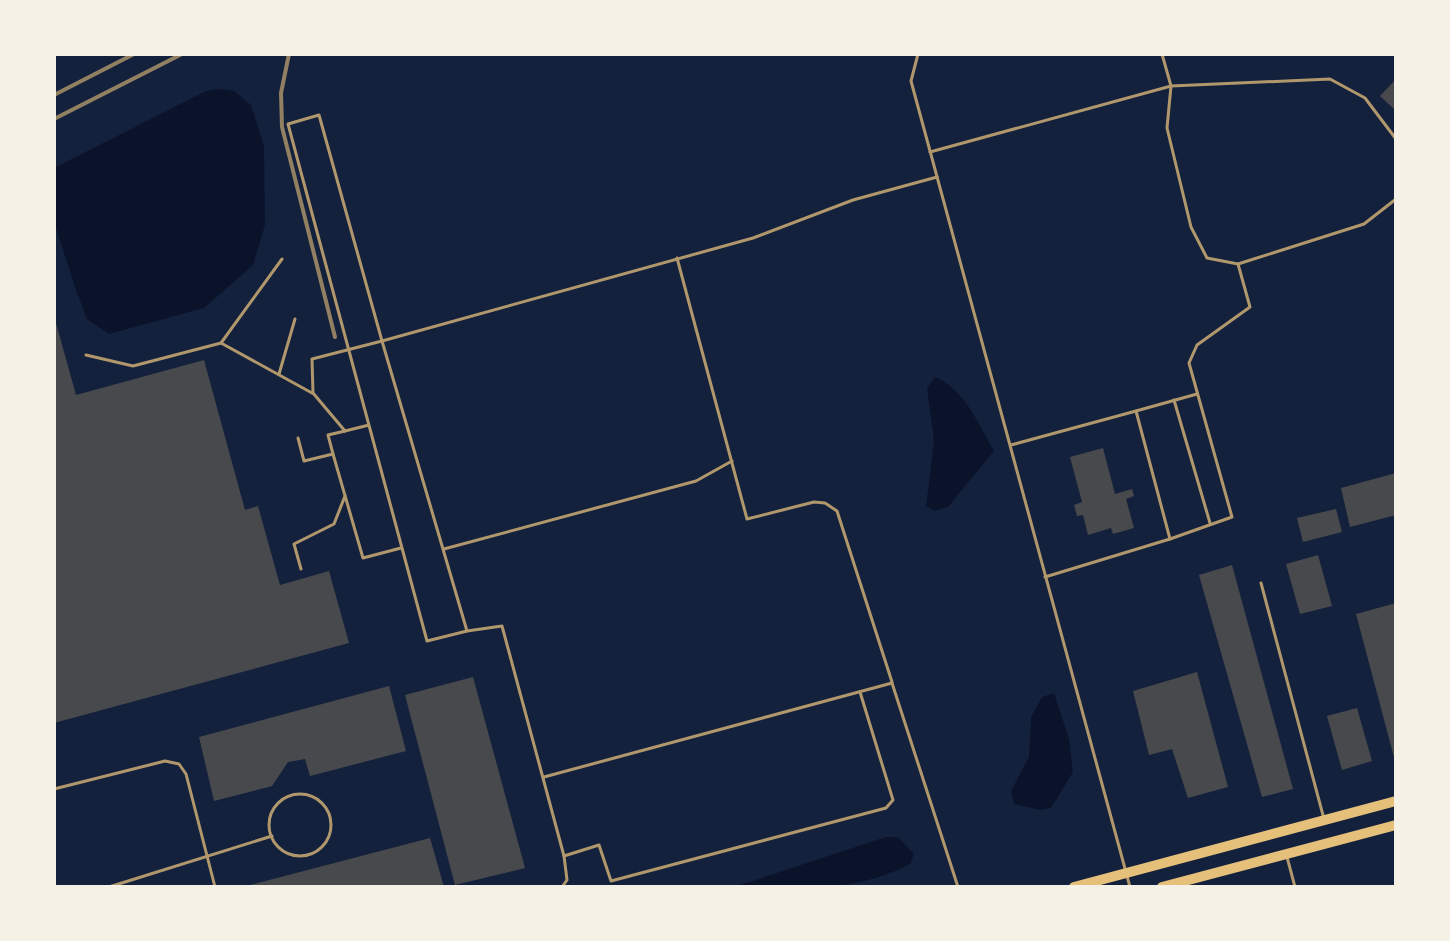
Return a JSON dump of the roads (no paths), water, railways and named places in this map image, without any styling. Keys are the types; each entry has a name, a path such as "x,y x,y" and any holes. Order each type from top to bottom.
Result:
{"main road":[{"path":"1074,887 1396,801"},
{"path":"1162,887 1396,825"}],"lane":[{"path":"918,54 911,81 1130,887"},
{"path":"1162,54 1171,86 1167,128 1191,227 1207,258 1238,264 1364,224 1396,199"},
{"path":"930,152 1171,86 1330,79 1365,98 1396,139"},
{"path":"467,631 319,115 288,124 427,641 502,626 564,856 567,880 562,887"},
{"path":"313,393 312,359 753,238 853,200 937,177"},
{"path":"677,258 747,519 814,502 837,511 958,887"},
{"path":"86,355 133,366 221,343 282,259"},
{"path":"1045,577 1232,517 1189,363 1197,345 1250,307 1238,264"},
{"path":"279,374 295,319"},
{"path":"221,343 313,393 345,431"},
{"path":"1009,445 1197,394"},
{"path":"1174,400 1211,524"},
{"path":"1136,411 1170,539"},
{"path":"369,425 328,435 333,454 363,558 402,548"},
{"path":"298,438 304,461 333,454"},
{"path":"444,549 696,481 732,461"},
{"path":"301,569 294,544 334,524 345,496"},
{"path":"1261,583 1324,819"},
{"path":"544,777 892,683"},
{"path":"564,856 599,845 611,881 886,808 893,800 860,692"},
{"path":"54,789 173,760 186,774 215,887"},
{"path":"302,794 321,801 327,809 331,829 322,846 314,852 294,855 277,845 272,836 271,816 283,799 302,794"},
{"path":"109,887 272,836"},
{"path":"1286,854 1295,887"}],"water":[{"path":"206,91 234,91 251,105 264,146 265,225 253,265 204,308 109,334 87,319 76,290 54,222 54,168"},
{"path":"935,377 963,399 994,451 948,507 934,511 926,506 934,441 927,388"},
{"path":"1054,693 1069,739 1073,772 1051,808 1040,810 1014,804 1011,791 1029,757 1031,717 1042,697"},
{"path":"886,837 898,837 914,854 910,864 867,880 824,887 734,887"}],"railway":[{"path":"54,95 134,54"},
{"path":"54,119 182,54"},
{"path":"289,54 281,93 282,127 335,337"}]}
